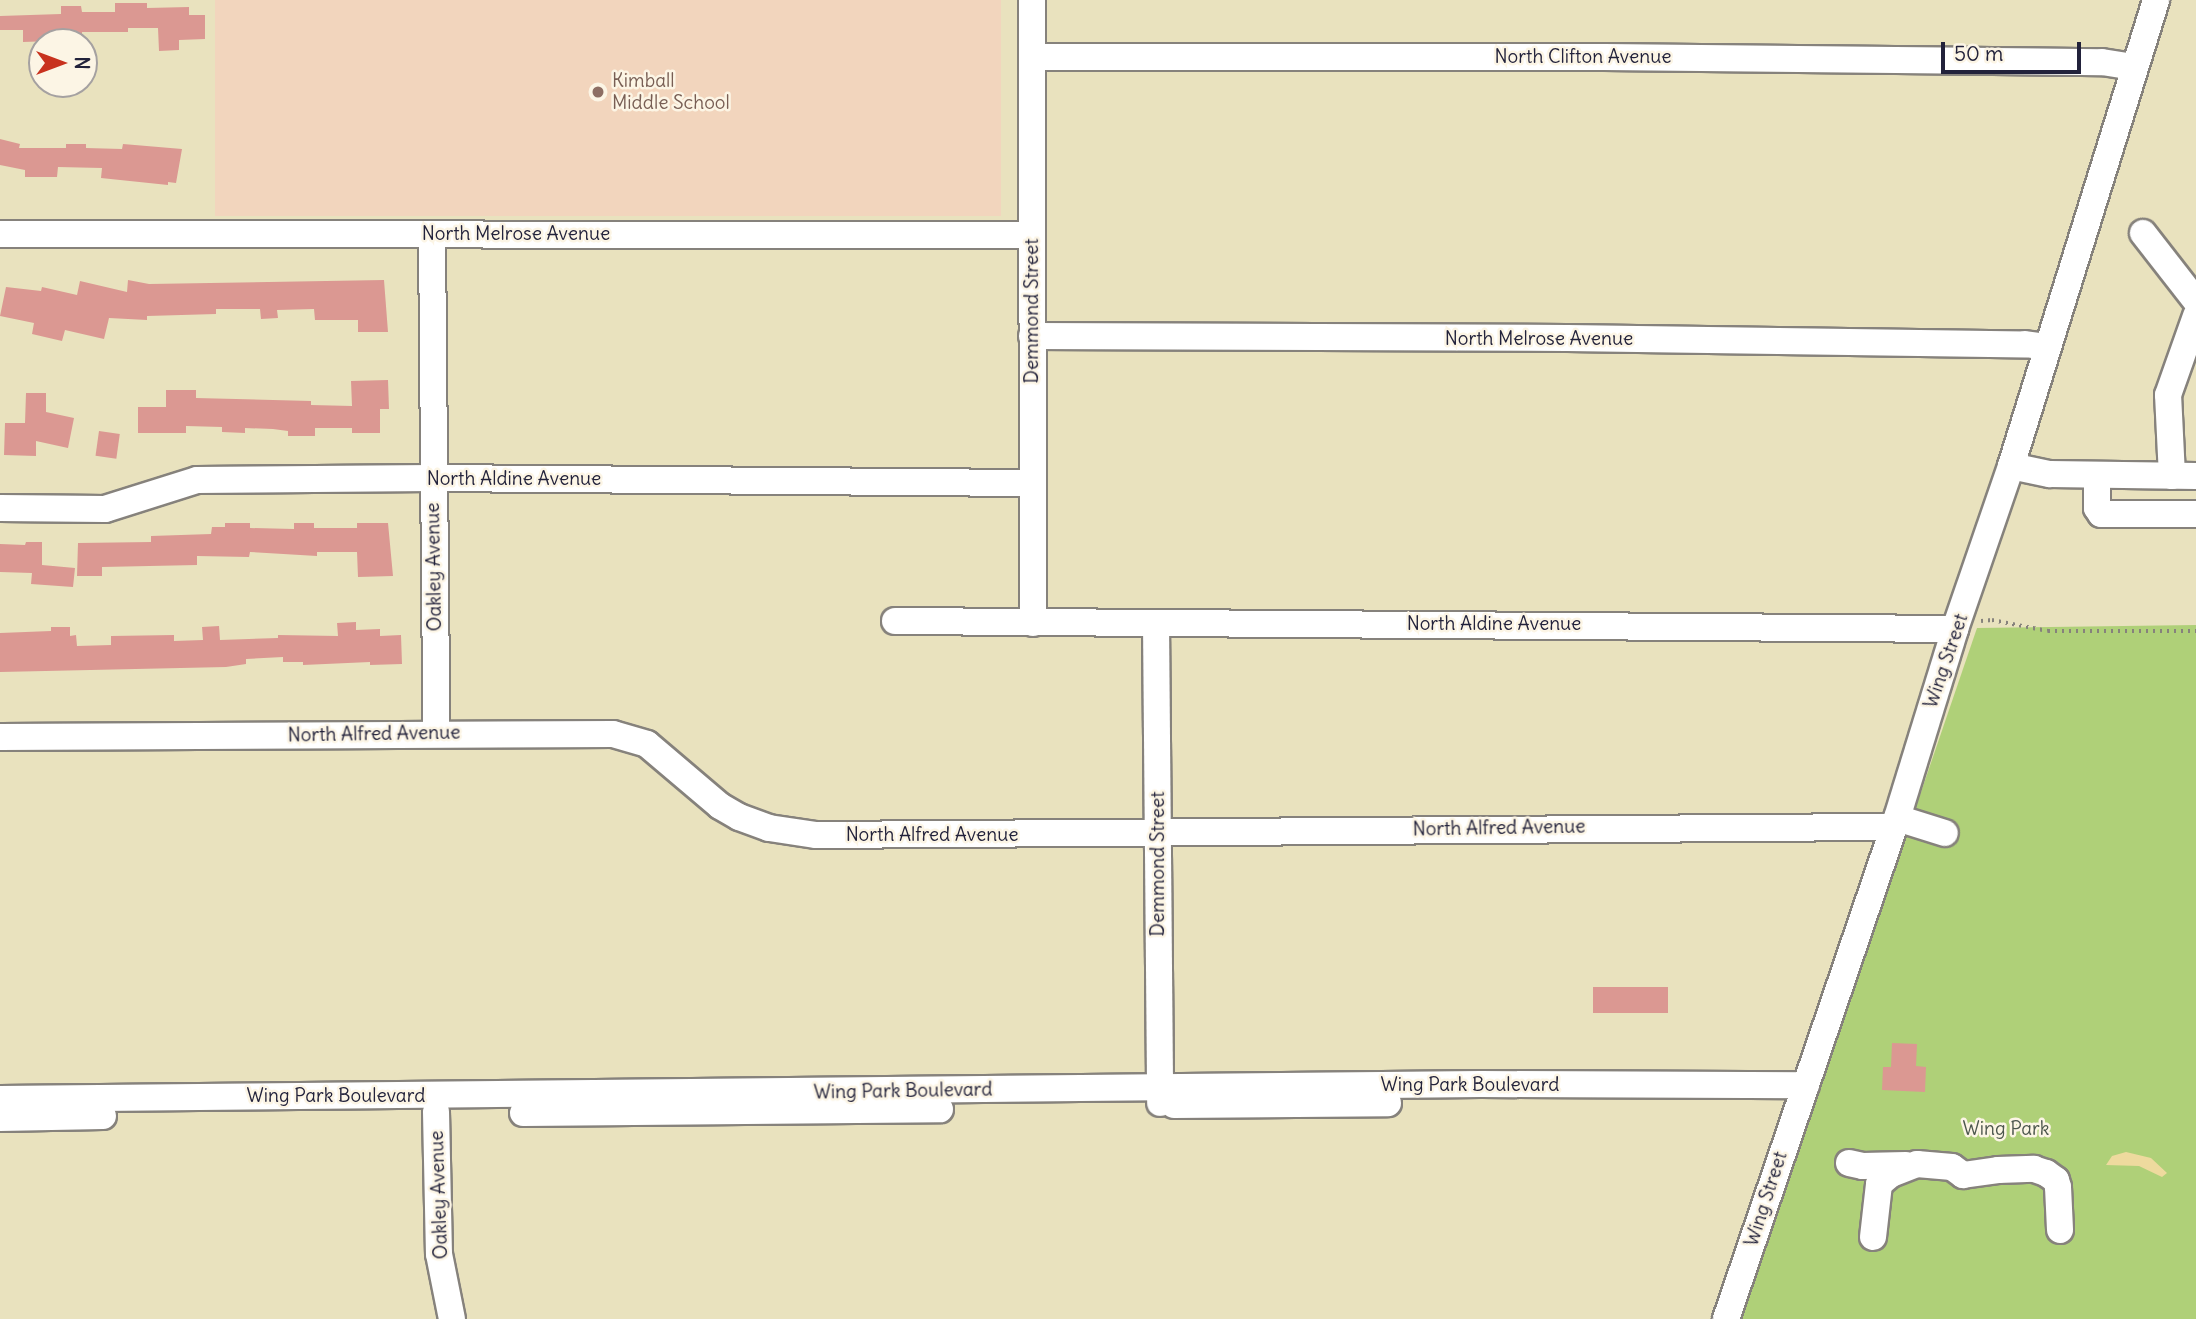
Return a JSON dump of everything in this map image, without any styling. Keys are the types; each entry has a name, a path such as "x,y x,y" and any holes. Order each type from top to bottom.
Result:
{"street":[{"name":"Demmond Street","path":"1032,0 1033,623"},
{"name":"Wing Street","path":"1726,1319 1895,822 1955,629 2011,466 2156,0"},
{"name":"North Clifton Avenue","path":"1032,57 1604,57 2102,62 2134,67"},
{"path":"2143,233 2196,301"},
{"name":"North Melrose Avenue","path":"0,234 1032,235"},
{"name":"Oakley Avenue","path":"432,234 436,732"},
{"path":"2011,466 2050,474 2184,476 2168,395 2196,316"},
{"name":"North Melrose Avenue","path":"1032,336 1567,338 2025,344 2046,347"},
{"path":"2097,475 2097,508 2101,514 2196,514"},
{"name":"North Aldine Avenue","path":"0,508 105,509 197,480 432,478 1033,483"},
{"name":"North Aldine Avenue","path":"895,621 1955,629"},
{"name":"Demmond Street","path":"1156,623 1160,1096"},
{"name":"North Alfred Avenue","path":"0,737 600,733 633,738 661,753 720,806 739,817 792,833 1158,832 1895,822 1945,833"},
{"name":"Wing Park Boulevard","path":"0,1099 1160,1096 1245,1107 1804,1090"},
{"name":"Wing Park Boulevard","path":"0,1118 436,1112 1160,1096"},
{"name":"Oakley Avenue","path":"436,1112 439,1254 452,1319"},
{"path":"1873,1237 1866,1171 1891,1174 1917,1164 1952,1167 1963,1175 2034,1169 2046,1173 2056,1180 2059,1187 2060,1230"}],"path":[{"path":"1955,629 1986,619 2048,631 2196,631"}],"shaded area":[{"name":"Kimball Middle School","path":"215,0 1001,0 1001,216 215,216"}],"green space":[{"name":"Wing Park","path":"2196,625 2196,1319 1741,1319 1977,628"}],"sand":[{"path":"2126,1152 2151,1158 2167,1173 2162,1177 2139,1166 2106,1165 2112,1156"}],"building":[{"path":"115,3 147,3 147,8 189,7 189,15 205,15 205,39 179,40 179,50 159,51 158,28 98,32 98,28 28,28 28,42 23,42 23,30 0,30 0,16 61,14 61,6 81,6 82,12 115,12"},
{"path":"0,139 20,144 19,148 66,148 66,144 86,144 86,148 122,149 123,144 182,149 176,183 168,182 168,185 101,178 102,168 58,167 57,177 25,177 25,170 0,165"},
{"path":"128,280 149,284 384,280 388,332 358,332 358,320 315,320 314,309 277,310 278,318 261,319 260,309 216,309 216,314 147,316 147,320 109,318 104,339 65,330 62,341 32,334 34,323 0,316 6,287 41,291 42,287 77,295 80,281 127,292"},
{"path":"388,380 389,409 380,409 380,433 352,433 352,428 315,428 315,436 288,436 288,431 273,429 245,428 245,433 222,432 222,427 186,426 186,433 138,433 138,407 166,407 166,390 196,390 196,398 311,401 311,405 352,406 351,381"},
{"path":"26,393 46,393 46,412 74,418 68,448 36,441 36,456 4,455 5,423 25,423"},
{"path":"99,431 120,434 116,459 96,456"},
{"path":"225,523 250,523 250,528 294,529 294,523 314,523 314,528 357,528 357,523 388,523 393,576 358,577 357,552 317,552 317,556 250,552 249,557 197,556 197,565 102,567 102,576 77,576 78,543 151,542 151,536 211,534 212,527 225,527"},
{"path":"26,542 42,542 42,565 75,568 73,587 31,584 32,573 0,572 0,544 25,545"},
{"path":"356,622 356,630 380,629 380,636 401,635 402,664 370,665 370,662 303,665 303,662 283,662 283,657 246,659 246,664 226,667 0,672 0,633 51,631 51,627 70,627 70,636 76,635 77,646 111,645 111,636 174,635 174,641 203,640 202,627 219,626 220,640 278,638 278,635 338,636 337,623"},
{"path":"1593,987 1668,987 1668,1013 1593,1013"},
{"path":"1892,1043 1917,1044 1916,1066 1926,1067 1925,1092 1882,1090 1883,1067 1891,1067"}],"place":[{"name":"Kimball Middle School","path":"598,92"}]}
